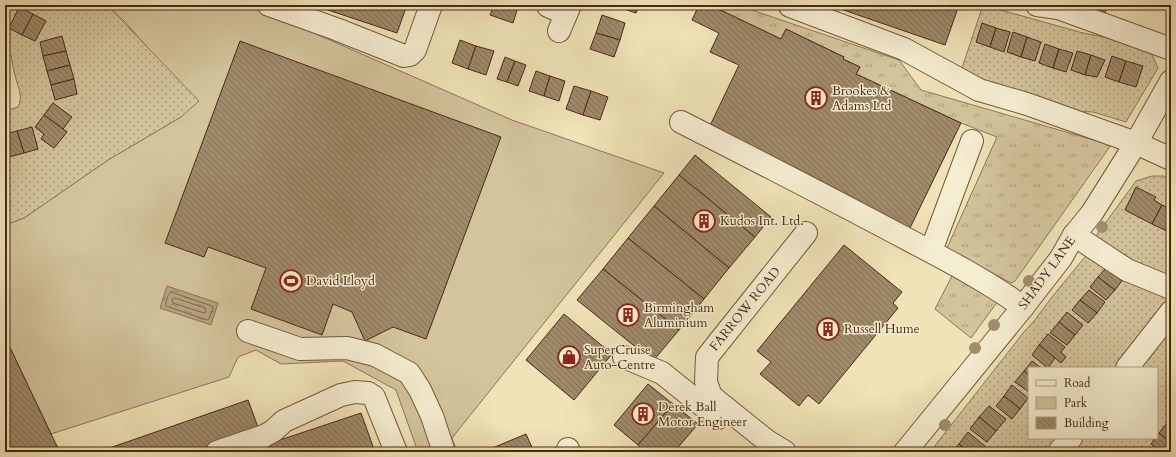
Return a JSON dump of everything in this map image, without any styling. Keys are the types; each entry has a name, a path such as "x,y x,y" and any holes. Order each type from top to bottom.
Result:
{"street":[{"path":"269,5 336,29 404,56 410,55 415,50 431,5"},
{"path":"1037,5 1059,6 1171,49"},
{"path":"790,6 904,48 980,90 1027,104 1136,143 1171,159"},
{"name":"SHADY LANE","path":"905,452 1060,258 1074,235 1092,213 1136,143 1171,81"},
{"path":"681,122 930,251 998,289 1023,306"},
{"path":"930,251 972,141"},
{"name":"FARROW ROAD","path":"785,452 767,441 710,396 706,382 707,357 806,233"},
{"path":"1074,235 1127,270 1171,288"},
{"path":"1128,367 1171,312"},
{"path":"248,331 300,349 347,348 375,355 409,374 420,390 432,416 444,452"},
{"path":"624,357 662,373 759,452"},
{"path":"217,452 264,436 284,421 341,394 355,392 368,393 374,397 396,452"},
{"path":"1059,452 1070,439"}],"green space":[{"path":"5,5 107,5 199,101 181,117 108,160 24,218 5,225 5,111 18,107 20,103 20,91 11,55 5,54"},
{"name":"David Lloyd","path":"107,5 250,5 512,120 664,173 452,438 457,452 418,452 396,390 343,361 281,364 256,350 238,357 229,377 51,434 5,337 5,225 24,218 108,160 181,117 158,59 124,21"},
{"path":"710,5 737,5 899,60 921,90 1111,145 1015,281 1012,283 947,248 997,137 961,123 856,74 860,67 843,59 844,57 786,29 781,39"},
{"path":"983,5 1083,33 1114,39 1150,50 1158,68 1126,122 1093,112 1073,111 959,77"},
{"path":"1152,176 1164,176 1171,182 1171,283 1093,240 1136,181"},
{"path":"1089,252 1171,294 1171,308 1119,367 1028,367 1028,439 1056,439 1045,452 930,452 1034,321"},
{"path":"952,276 998,301 971,338 935,309"},
{"path":"1171,328 1171,452 1063,452 1079,439 1158,439 1158,367 1138,367"}],"water":[{"path":"167,286 218,303 211,325 160,308"}],"building":[{"path":"313,5 407,5 397,33"},
{"path":"494,5 513,5 518,7 513,23 490,15"},
{"path":"612,5 639,5 636,13"},
{"name":"Brookes & Adams Ltd","path":"699,5 710,5 781,39 786,29 844,57 843,59 860,67 856,74 961,123 909,230 706,134 739,65 710,52 719,33 692,20"},
{"path":"829,5 959,5 945,45"},
{"path":"1088,5 1107,5 1105,13 1087,8"},
{"path":"19,7 33,14 22,35 9,28"},
{"path":"33,14 46,21 35,41 22,35"},
{"path":"602,15 625,23 620,40 596,33"},
{"path":"982,23 996,28 990,47 976,42"},
{"path":"996,28 1010,32 1004,52 990,47"},
{"path":"1013,32 1027,37 1021,57 1007,52"},
{"path":"596,33 620,40 614,57 590,49"},
{"path":"62,36 66,51 43,56 40,42"},
{"path":"1027,37 1041,42 1035,61 1021,57"},
{"path":"460,40 476,46 468,69 452,63"},
{"path":"240,41 501,137 426,339 393,327 365,341 352,312 333,304 322,335 251,309 266,268 208,247 204,257 165,243"},
{"path":"1045,44 1059,49 1053,68 1039,63"},
{"path":"476,46 494,51 486,75 468,69"},
{"path":"1059,49 1073,53 1066,72 1053,68"},
{"path":"66,51 70,65 47,71 43,56"},
{"path":"1077,51 1091,55 1085,75 1071,70"},
{"path":"1091,55 1105,60 1097,77 1085,75"},
{"path":"1112,56 1126,61 1119,82 1105,77"},
{"path":"505,57 515,61 507,82 497,79"},
{"path":"515,61 526,65 518,86 507,82"},
{"path":"1126,61 1143,66 1136,87 1119,82"},
{"path":"70,65 74,79 51,85 47,71"},
{"path":"536,71 550,76 544,96 529,91"},
{"path":"550,76 565,81 559,101 544,96"},
{"path":"74,79 77,94 55,100 51,85"},
{"path":"574,86 591,91 583,115 566,109"},
{"path":"591,91 608,97 600,120 583,115"},
{"path":"53,103 72,117 63,129 44,115"},
{"path":"44,115 67,132 54,148 41,139 44,134 35,127"},
{"path":"32,127 38,149 24,153 17,131"},
{"path":"17,131 24,153 9,157 5,143 5,134"},
{"name":"Kudos Int. Ltd.","path":"695,155 771,217 755,237 679,175"},
{"name":"Kudos Int. Ltd.","path":"679,175 755,237 729,268 654,206"},
{"path":"1136,187 1156,197 1154,200 1162,205 1152,224 1125,210"},
{"path":"1162,205 1171,209 1171,228 1169,232 1152,224"},
{"path":"654,206 729,268 704,299 628,238"},
{"name":"Birmingham Aluminium","path":"628,238 704,299 679,330 603,269"},
{"name":"Russell Hume","path":"844,245 902,292 893,303 898,308 819,404 808,395 799,406 760,374 771,362 757,351"},
{"path":"1107,267 1123,279 1115,290 1098,277"},
{"name":"Birmingham Aluminium","path":"603,269 679,330 653,361 577,300"},
{"path":"1098,277 1115,290 1106,300 1090,287"},
{"path":"1089,290 1105,302 1097,313 1080,300"},
{"path":"1080,300 1097,313 1088,323 1072,310"},
{"path":"1067,312 1083,325 1075,335 1059,322"},
{"name":"SuperCruise Auto-Centre","path":"564,314 612,354 574,400 526,360"},
{"path":"1059,322 1075,335 1067,345 1050,333"},
{"path":"1048,334 1065,347 1061,352 1066,357 1061,363 1039,345"},
{"path":"5,337 51,434 60,452 5,452"},
{"path":"1039,345 1055,358 1049,367 1047,367 1032,355"},
{"path":"1032,361 1040,367 1028,367 1028,374 1024,371"},
{"path":"1024,371 1028,374 1028,391 1015,382"},
{"name":"Derek Ball Motor Engineer","path":"648,384 673,404 638,445 614,425"},
{"path":"1012,385 1028,398 1020,409 1004,396"},
{"path":"1004,396 1020,409 1012,419 996,406"},
{"path":"248,400 259,430 196,452 98,452"},
{"path":"673,404 698,424 674,452 646,452 638,445"},
{"path":"989,406 1006,419 996,431 979,417"},
{"path":"361,413 375,452 244,452"},
{"path":"979,417 996,431 987,442 970,429"},
{"path":"1167,423 1171,426 1171,443 1159,433"},
{"path":"968,432 986,447 982,452 968,452 959,444"},
{"path":"1159,433 1171,443 1171,452 1161,452 1151,444 1154,439 1158,439"},
{"path":"526,434 534,452 483,452"},
{"path":"959,444 968,452 952,452"}],"place":[{"name":"Brookes & Adams Ltd","path":"816,98"},
{"name":"Kudos Int. Ltd.","path":"704,221"},
{"name":"David Lloyd","path":"291,281"},
{"name":"Birmingham Aluminium","path":"628,315"},
{"name":"Russell Hume","path":"828,329"},
{"name":"SuperCruise Auto-Centre","path":"569,357"},
{"name":"Derek Ball Motor Engineer","path":"643,414"}]}
